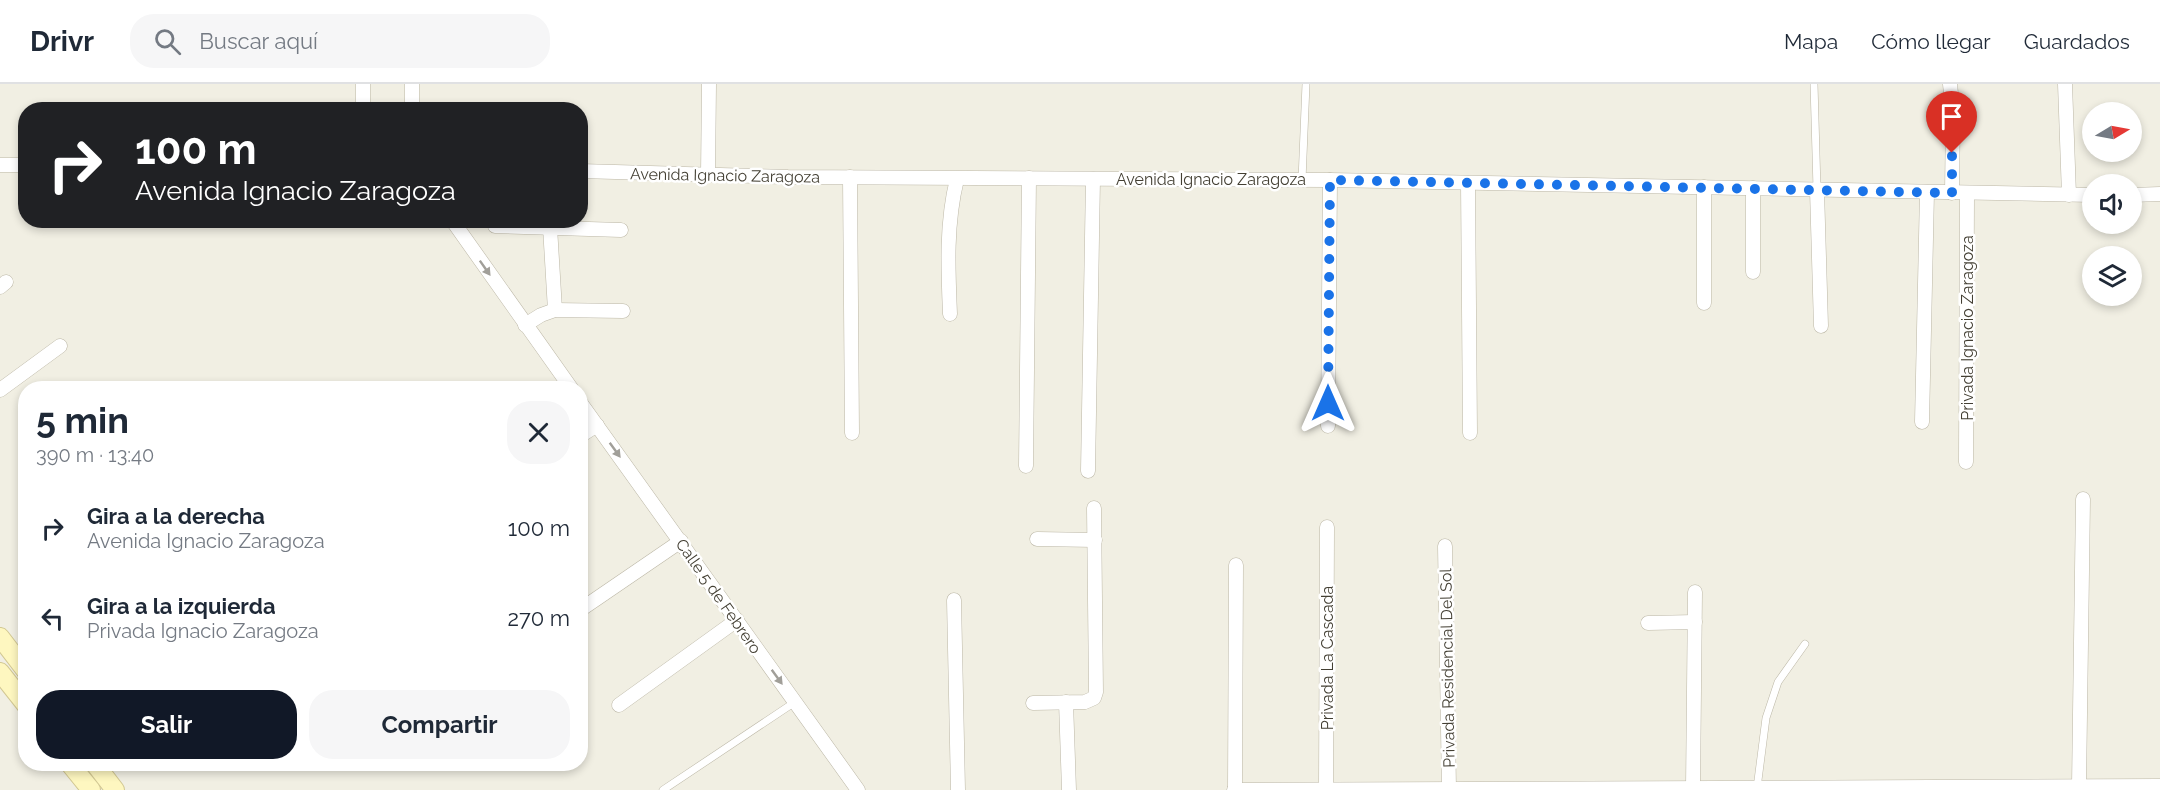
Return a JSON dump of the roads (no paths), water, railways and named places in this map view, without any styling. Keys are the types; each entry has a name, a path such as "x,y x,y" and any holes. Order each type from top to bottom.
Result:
{"main road":[{"path":"0,637 18,661"},
{"path":"0,672 18,695"},
{"path":"76,771 91,790"},
{"path":"100,771 115,790"}],"street":[{"path":"363,84 363,102"},
{"path":"412,84 412,102"},
{"path":"708,175 709,84"},
{"path":"1950,84 1953,113 1952,193"},
{"path":"2065,84 2069,195"},
{"path":"0,165 18,165"},
{"name":"Avenida Ignacio Zaragoza","path":"588,171 850,177 1330,180 2082,195"},
{"path":"850,177 852,434"},
{"path":"950,314 948,252 951,205 957,178"},
{"path":"1026,466 1029,178"},
{"path":"1088,471 1093,178"},
{"path":"1328,426 1330,180"},
{"path":"1468,183 1470,433"},
{"path":"1704,187 1704,303"},
{"path":"1753,188 1753,272"},
{"path":"1817,190 1821,326"},
{"path":"1922,422 1928,192"},
{"name":"Privada Ignacio Zaragoza","path":"1966,462 1967,193"},
{"path":"2142,195 2160,195"},
{"path":"458,228 566,381"},
{"path":"550,228 555,310"},
{"path":"574,228 621,230"},
{"path":"525,325 555,310 623,312"},
{"path":"0,390 60,346"},
{"name":"Calle 5 de Febrero","path":"588,413 858,790"},
{"path":"588,431 597,425"},
{"path":"2079,786 2083,499"},
{"path":"1033,703 1089,700 1094,698 1096,692 1094,508"},
{"name":"Privada La Cascada","path":"1326,789 1328,527"},
{"path":"1037,540 1095,540"},
{"path":"588,605 681,541"},
{"name":"Privada Residencial Del Sol","path":"1445,546 1449,789"},
{"path":"1236,565 1234,790 2160,786"},
{"path":"1693,788 1695,592"},
{"path":"954,600 958,790"},
{"path":"619,705 737,620"},
{"path":"1648,623 1695,622"},
{"path":"1066,702 1069,790"}],"lane":[{"path":"1302,180 1306,84"},
{"path":"1814,84 1817,190"},
{"path":"1757,788 1766,718 1778,682 1804,644"},
{"path":"663,790 795,702"}]}
